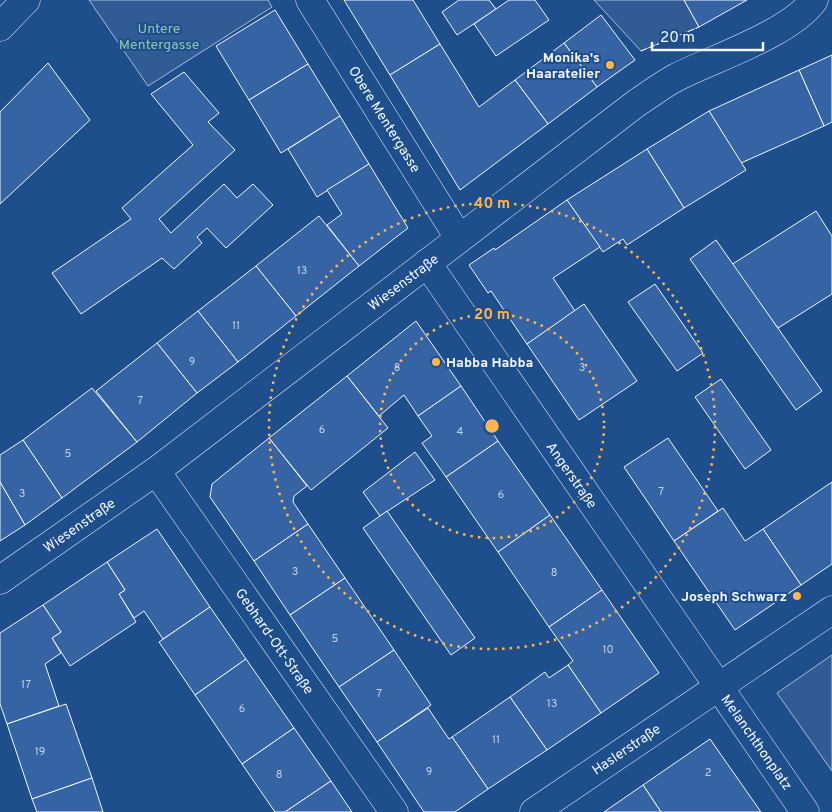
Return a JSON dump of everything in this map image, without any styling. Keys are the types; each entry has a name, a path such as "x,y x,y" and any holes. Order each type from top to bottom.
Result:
{"street":[{"path":"0,27 26,0"},
{"name":"Obere Mentergasse","path":"310,0 460,238"},
{"name":"Wiesenstraße","path":"0,580 156,471 638,102 674,78 785,26 805,12 814,0"},
{"name":"Angerstraße","path":"427,263 718,686"},
{"name":"Gebhard-Ott-Straße","path":"156,471 394,812"},
{"name":"Melanchthonplatz","path":"805,812 718,686 832,610"},
{"name":"Haslerstraße","path":"534,812 718,686"}],"green space":[{"name":"Untere Mentergasse","path":"89,0 268,0 272,7 148,86"},
{"path":"594,0 684,0 699,27 641,51"},
{"path":"832,655 832,771 777,693"}],"building":[{"path":"344,0 413,0 440,44 390,75"},
{"path":"459,0 489,0 496,9 457,35 442,12"},
{"path":"509,0 535,0 549,20 496,56 474,24"},
{"path":"684,0 747,0 699,27"},
{"path":"275,10 308,64 249,100 216,46"},
{"path":"601,15 635,60 597,87 564,43"},
{"path":"564,43 597,87 548,124 515,80"},
{"path":"440,44 479,107 515,80 548,124 460,190 390,75"},
{"path":"832,55 832,122 824,126 799,70"},
{"path":"48,63 90,120 0,204 0,112"},
{"path":"308,64 340,116 281,153 249,100"},
{"path":"799,70 824,126 741,163 709,111"},
{"path":"184,72 219,113 208,122 235,150 159,219 171,233 224,184 237,198 253,184 273,205 226,248 207,228 197,237 202,243 174,269 162,258 81,314 52,273 131,219 122,208 193,145 151,94"},
{"path":"709,111 746,170 684,208 647,149"},
{"path":"340,116 369,164 317,197 288,149"},
{"path":"647,149 684,208 627,245 623,239 603,252 567,200"},
{"path":"369,164 408,228 359,266 327,225 342,214 327,190"},
{"path":"567,200 600,247 553,278 575,311 527,344 491,291 488,293 469,265 494,248 495,250"},
{"path":"816,211 832,236 832,294 778,328 731,265"},
{"path":"319,216 359,266 296,316 256,266"},
{"path":"716,240 822,391 796,410 690,259"},
{"path":"256,266 296,316 238,362 198,311"},
{"path":"655,284 703,353 677,371 628,302"},
{"path":"584,304 637,381 579,420 527,344"},
{"path":"198,311 238,362 197,393 157,343"},
{"path":"416,321 461,386 418,416 404,395 379,416 347,376"},
{"path":"157,343 197,393 137,442 96,391"},
{"path":"347,376 388,428 311,490 269,438"},
{"path":"721,379 771,450 745,469 695,397"},
{"path":"461,386 498,441 446,477 422,443 432,436 418,416"},
{"path":"92,388 137,442 62,498 23,440"},
{"path":"269,438 307,486 294,496 293,502 308,524 254,561 210,497 212,484"},
{"path":"668,438 718,511 674,541 624,467"},
{"path":"23,440 62,498 25,525 0,482 0,455"},
{"path":"498,441 550,515 498,552 446,477"},
{"path":"415,452 435,480 380,516 363,492"},
{"path":"0,482 25,525 0,541"},
{"path":"832,482 832,564 801,585 763,529"},
{"path":"723,508 745,541 763,529 801,585 735,630 674,541"},
{"path":"387,511 475,638 451,655 363,528"},
{"path":"550,515 602,590 549,627 498,552"},
{"path":"308,524 345,578 290,615 254,561"},
{"path":"157,529 210,607 163,639 144,611 134,618 119,594 125,590 107,562"},
{"path":"107,562 125,590 119,594 136,622 70,666 52,638 61,632 43,605"},
{"path":"345,578 394,650 339,687 290,615"},
{"path":"602,590 659,673 601,713 568,665 573,661 549,627"},
{"path":"43,605 61,632 52,638 61,653 45,664 59,706 7,724 0,704 0,633"},
{"path":"210,607 246,659 195,695 159,642"},
{"path":"394,650 431,705 377,742 339,687"},
{"path":"246,659 294,728 242,764 195,695"},
{"path":"568,665 601,713 547,750 510,697 545,672 549,678"},
{"path":"510,697 547,750 488,789 452,737"},
{"path":"66,704 92,778 32,799 7,724"},
{"path":"428,708 449,739 452,737 488,789 455,812 424,812 377,742"},
{"path":"294,728 331,781 285,812 275,812 242,764"},
{"path":"710,739 761,812 661,812 643,785"},
{"path":"92,778 103,812 37,812 32,799"},
{"path":"331,781 352,812 285,812"},
{"path":"643,785 661,812 604,812"}],"fence":[{"path":"641,51 699,27"}],"place":[{"name":"Monika's Haaratelier","path":"610,65"},
{"name":"Habba Habba","path":"436,362"},
{"name":"Joseph Schwarz","path":"797,596"}]}
